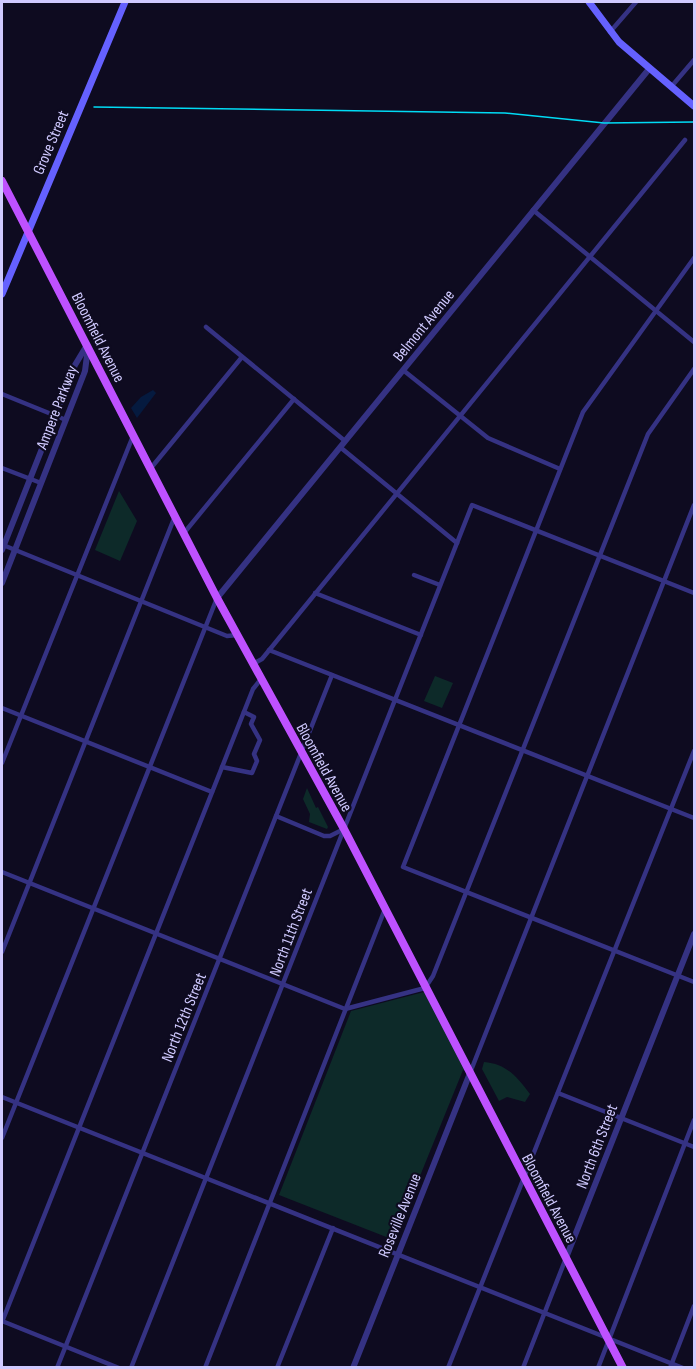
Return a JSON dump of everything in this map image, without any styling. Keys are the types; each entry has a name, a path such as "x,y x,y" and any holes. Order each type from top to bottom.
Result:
{"main road":[{"name":"Grove Street","path":"2,294 125,2"},
{"path":"589,2 610,32 649,69 694,106"},
{"name":"Bloomfield Avenue","path":"2,181 217,598 344,829 622,1368"}],"street":[{"path":"610,32 636,2"},
{"path":"671,87 694,60"},
{"name":"Belmont Avenue","path":"217,598 649,69"},
{"path":"253,664 269,650 685,140"},
{"path":"533,210 694,342"},
{"path":"694,258 582,415 403,867 694,982"},
{"path":"206,327 345,441"},
{"name":"Ampere Parkway","path":"2,546 75,364 87,345"},
{"name":"Ampere Parkway","path":"2,583 85,371 87,345"},
{"path":"151,468 242,357"},
{"path":"2,872 345,1009 425,988 433,976 648,434 694,369"},
{"path":"403,370 491,440 560,469"},
{"path":"2,394 66,420"},
{"path":"184,533 294,399"},
{"path":"2,763 134,434"},
{"path":"340,447 457,543"},
{"path":"2,468 41,483"},
{"path":"470,1073 694,505"},
{"name":"North 11th Street","path":"131,1368 472,506 536,531"},
{"path":"2,951 175,515"},
{"path":"536,531 694,593"},
{"path":"2,546 78,574 227,636 238,635"},
{"path":"414,575 440,585"},
{"path":"315,593 421,635"},
{"path":"2,1138 217,598"},
{"path":"269,650 694,818"},
{"name":"North 12th Street","path":"57,1368 332,675"},
{"path":"119,1368 2,1322 253,688 261,679"},
{"path":"2,708 213,792"},
{"path":"222,766 252,773 257,761 254,754 260,740 251,724 254,717 244,712"},
{"path":"448,1368 694,751"},
{"path":"276,816 324,836 330,836 344,829"},
{"path":"204,1368 385,909"},
{"name":"North 6th Street","path":"523,1368 694,934"},
{"name":"Roseville Avenue","path":"353,1368 470,1073"},
{"path":"558,1093 694,1148"},
{"path":"2,1097 683,1368"},
{"path":"598,1368 694,1120"},
{"path":"278,1368 333,1228"},
{"path":"671,1365 694,1306"}],"green space":[{"path":"119,491 137,521 120,561 95,550"},
{"path":"435,676 453,683 442,708 424,701"},
{"path":"307,788 327,829 309,822 310,814 303,799"},
{"path":"424,992 469,1072 463,1070 394,1240 279,1195 351,1011"},
{"path":"484,1062 499,1065 516,1077 530,1094 525,1102 507,1097 499,1101 482,1069"}],"water":[{"path":"153,390 156,393 137,418 131,408 141,397"}],"tram line":[{"path":"94,107 505,113 604,123 694,122"}]}
